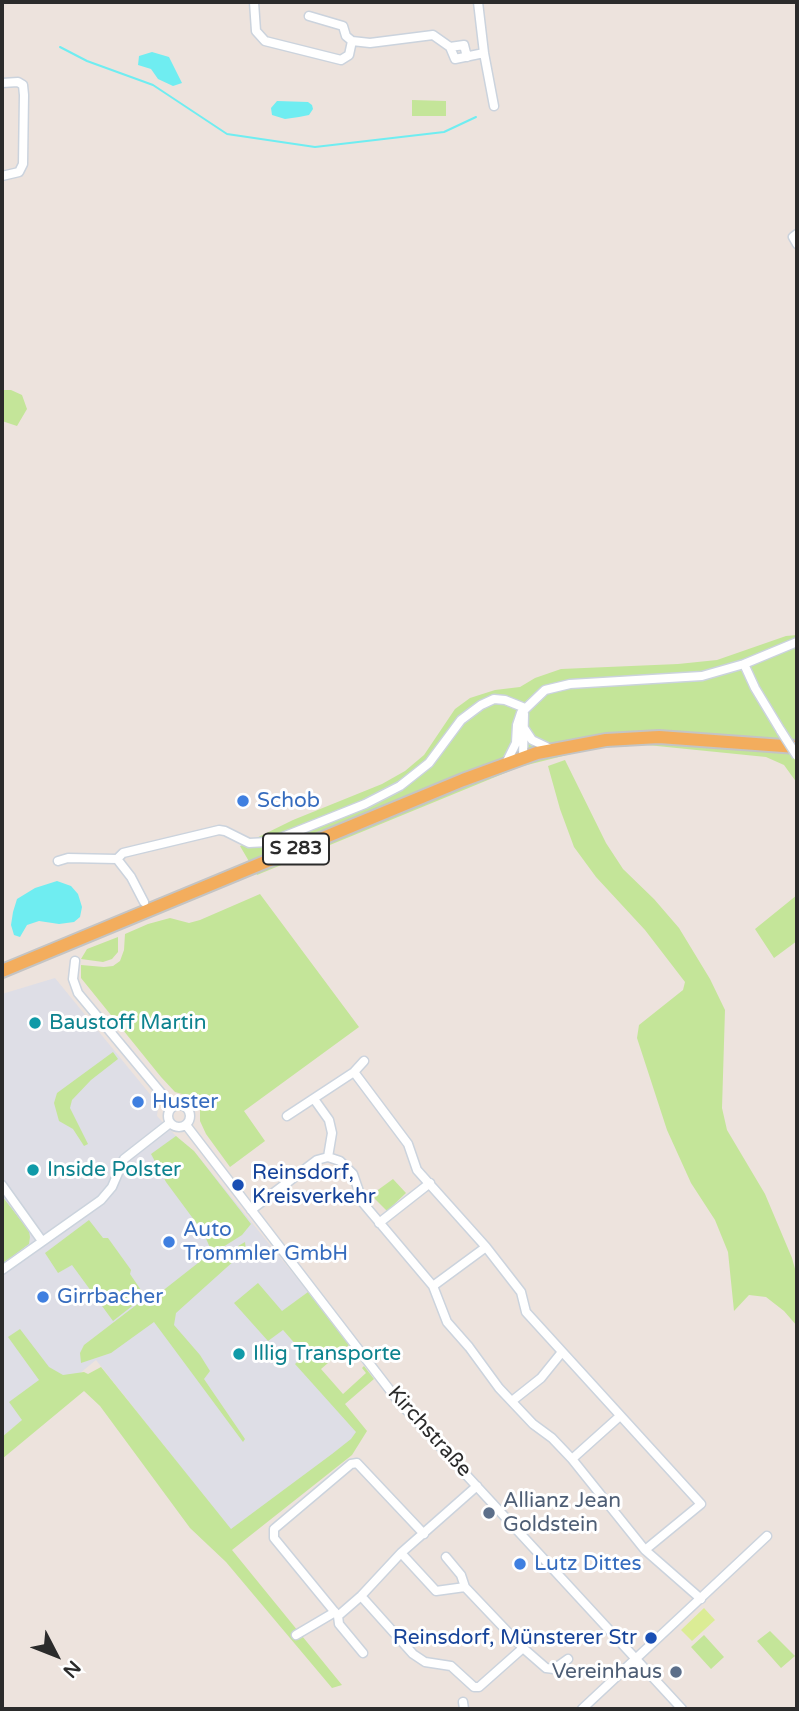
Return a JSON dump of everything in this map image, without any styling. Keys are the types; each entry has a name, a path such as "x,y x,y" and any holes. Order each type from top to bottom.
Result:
{"main road":[{"name":"S 283","path":"2,971 506,763 551,749 606,740 659,737 797,747"}],"street":[{"path":"254,2 256,31 265,41 341,60 349,55 352,41"},
{"path":"478,2 494,106"},
{"path":"309,16 343,26 346,36 352,41 370,43 433,35 450,47 454,59 484,53"},
{"path":"2,83 18,82 23,85 24,95 23,164 19,172 2,176"},
{"path":"523,757 516,743 518,720 545,690 558,686 702,676 744,664 797,642"},
{"path":"744,664 755,688 797,756"},
{"path":"58,861 68,858 117,859 123,853 219,830 249,843 268,842 365,804 401,786 429,763 461,720 481,705 494,699 526,708"},
{"path":"523,757 526,708"},
{"path":"523,726 532,740 551,749"},
{"path":"506,763 516,743"},
{"path":"117,859 131,877 144,902"},
{"name":"Kirchstraße","path":"75,961 73,979 78,993 172,1107 181,1105 188,1109 190,1118 186,1125 399,1402 682,1709"},
{"path":"287,1116 354,1072 364,1061"},
{"path":"354,1072 408,1144 417,1170 522,1292 526,1312 701,1504 645,1550"},
{"path":"314,1098 329,1120 332,1133 328,1157"},
{"path":"172,1107 167,1113 170,1123 176,1127 186,1125"},
{"path":"2,1270 108,1194 124,1159 170,1123"},
{"path":"251,1210 317,1160 328,1157 340,1161 353,1174 363,1203 433,1286 447,1322 512,1401 572,1459 645,1550 701,1599"},
{"path":"379,1223 430,1183"},
{"path":"2,1185 43,1241"},
{"path":"433,1286 486,1247"},
{"path":"512,1401 541,1378 562,1352"},
{"path":"572,1459 620,1416"},
{"path":"363,1653 339,1624 336,1614 274,1538 274,1529 351,1464 358,1463 424,1534"},
{"path":"296,1635 336,1614 360,1596 401,1553 477,1486"},
{"path":"582,1709 767,1536"},
{"path":"401,1553 436,1591 465,1587"},
{"path":"446,1557 461,1575 465,1587 523,1648 546,1668 554,1669 568,1659"},
{"path":"360,1596 413,1654 425,1661 451,1666 474,1687 479,1686 523,1648"}],"shaded area":[{"path":"55,978 149,1093 158,1108 157,1116 194,1151 308,1292 282,1312 283,1330 342,1398 337,1401 364,1432 232,1532 96,1360 2,1437 2,994"}],"green space":[{"path":"412,100 446,101 446,116 412,116"},
{"path":"4,390 22,395 27,409 17,426 2,421"},
{"path":"797,635 797,783 784,765 766,757 647,745 595,748 523,766 520,763 522,766 257,875 240,846 293,820 382,784 405,771 424,755 455,709 470,698 495,690 520,687 535,678 561,669 717,660 786,636"},
{"path":"565,760 606,843 623,869 679,928 725,1010 722,1108 727,1130 765,1194 792,1258 797,1276 797,1326 766,1297 749,1295 734,1311 728,1252 715,1220 691,1183 667,1130 637,1038 639,1025 683,990 685,982 645,930 596,877 574,847 548,766"},
{"path":"260,894 359,1027 244,1111 265,1141 230,1167 206,1134 196,1102 189,1096 175,1092 161,1077 81,978 81,965 113,966 120,961 125,934 148,924 170,918 189,923"},
{"path":"797,895 797,941 774,958 755,929"},
{"path":"118,937 118,952 112,959 103,962 81,959 87,949"},
{"path":"113,1052 118,1059 91,1080 72,1100 70,1108 88,1144 84,1146 73,1129 59,1121 54,1103 57,1093"},
{"path":"176,1136 194,1151 251,1224 242,1235 223,1247 228,1252 245,1242 246,1250 176,1313 174,1325 210,1371 204,1379 245,1439 243,1442 154,1322 111,1353 81,1363 80,1353 84,1345 148,1296 156,1296 212,1252 203,1232 166,1182 151,1154"},
{"path":"393,1179 406,1193 387,1211 371,1195"},
{"path":"2,1196 29,1231 30,1237 29,1244 2,1264"},
{"path":"89,1220 103,1238 108,1238 131,1270 130,1274 145,1296 113,1321 72,1265 58,1273 45,1253"},
{"path":"258,1283 282,1311 308,1292 349,1345 321,1369 343,1394 366,1373 362,1368 364,1366 374,1379 345,1404 367,1431 352,1455 232,1550 342,1685 332,1688 226,1562 190,1528 100,1406 84,1391 2,1459 2,1437 22,1420 9,1402 39,1380 8,1337 20,1329 49,1367 63,1375 84,1372 88,1374 101,1367 231,1529 332,1454 356,1432 295,1364 305,1355 283,1330 268,1341 234,1303"},
{"path":"704,1608 715,1620 692,1641 681,1630"},
{"path":"770,1631 795,1656 781,1668 757,1641"},
{"path":"704,1635 724,1657 711,1669 691,1647"}],"water":[{"path":"152,52 169,57 182,83 173,86 158,79 151,69 138,65 139,56"},
{"path":"277,101 308,102 313,109 309,115 285,119 272,115 271,108"},
{"path":"57,881 71,886 78,894 82,907 80,917 74,922 59,924 39,921 27,925 20,937 14,935 11,925 17,899 35,888"}],"waterway":[{"path":"60,47 87,61 153,85 227,134 315,147 444,132 476,117"}],"place":[{"name":"Schob","path":"243,801"},
{"name":"Baustoff Martin","path":"35,1023"},
{"name":"Huster","path":"138,1102"},
{"name":"Inside Polster","path":"33,1170"},
{"name":"Reinsdorf, Kreisverkehr","path":"238,1185"},
{"name":"Auto Trommler GmbH","path":"169,1242"},
{"name":"Girrbacher","path":"43,1297"},
{"name":"Illig Transporte","path":"239,1354"},
{"name":"Allianz Jean Goldstein","path":"489,1513"},
{"name":"Lutz Dittes","path":"520,1564"},
{"name":"Reinsdorf, Münsterer Str","path":"651,1638"},
{"name":"Vereinhaus","path":"676,1672"}]}
